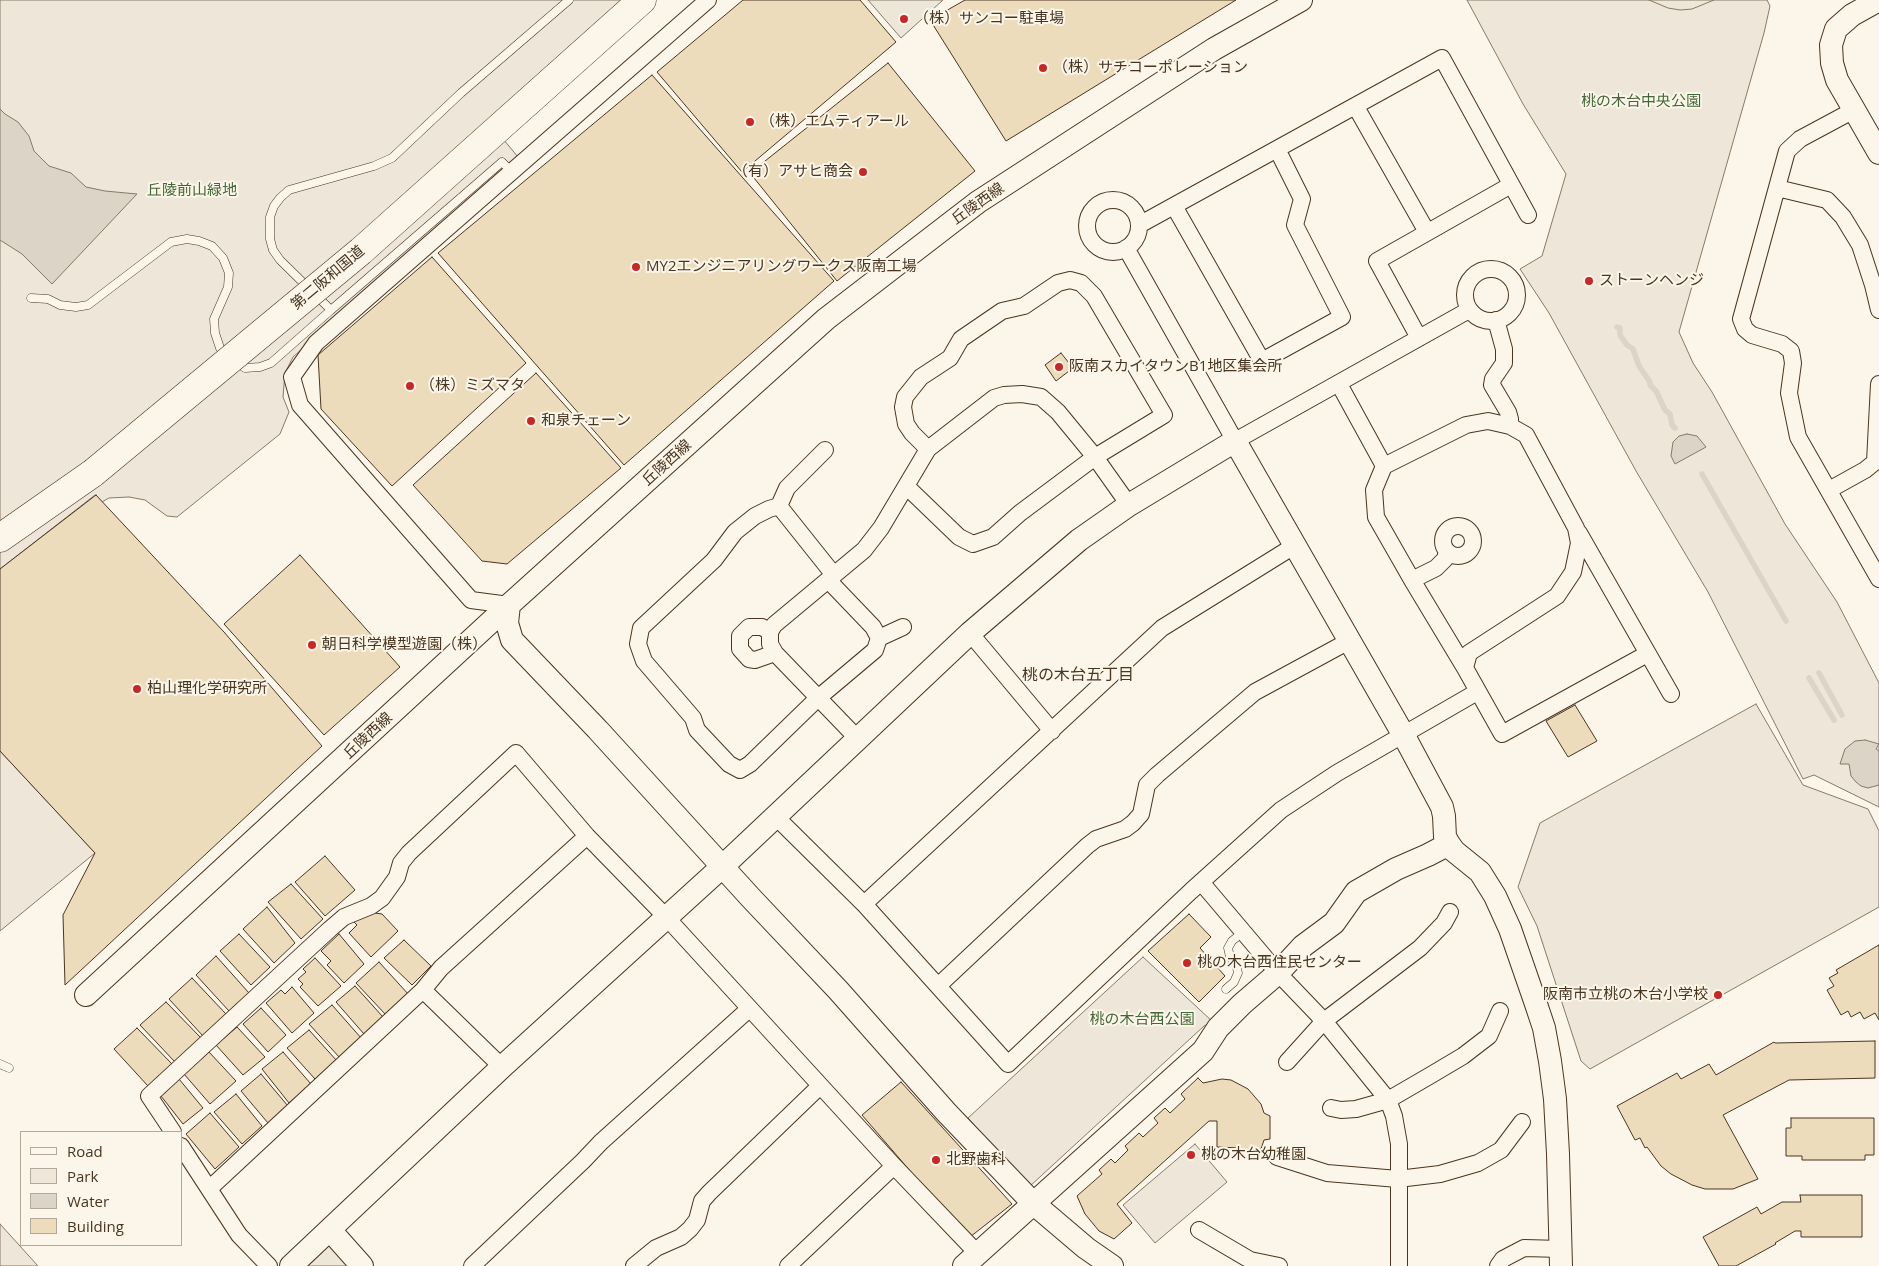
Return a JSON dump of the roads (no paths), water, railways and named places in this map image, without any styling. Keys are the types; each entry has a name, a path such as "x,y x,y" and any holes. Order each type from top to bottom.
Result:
{"highway":[{"name":"第二阪和国道","path":"0,538 93,473 361,252 641,0"}],"street":[{"path":"708,0 316,343 292,377 300,405 471,600 510,605 507,623 512,640 598,730 757,905 838,990 946,1112 1033,1203 1086,1248 1112,1266"},
{"name":"丘陵西線","path":"86,995 510,605 826,319 978,202 1214,49 1302,0"},
{"path":"1879,0 1852,15 1836,29 1830,45 1832,63 1837,80 1879,154"},
{"path":"1139,225 1442,58 1528,215"},
{"path":"1356,107 1427,232"},
{"path":"1854,110 1800,139 1787,151 1741,318 1745,329 1752,335 1782,344 1790,351 1793,363 1788,393 1798,437 1879,579"},
{"path":"1174,206 1262,361 1342,317 1295,225 1302,199 1277,149"},
{"path":"1419,338 1377,261 1511,185"},
{"path":"1777,188 1826,200 1843,217 1860,246 1879,310"},
{"path":"1116,200 1125,203 1132,208 1137,216 1138,234 1126,248 1108,251 1100,248 1093,242 1088,227 1090,215 1103,202 1116,200"},
{"path":"1126,248 1234,441 1403,734 1442,807 1445,837 1454,851 1480,872 1494,896 1518,952 1544,1028 1550,1060 1555,1098 1561,1258 1524,1248 1504,1259 1498,1266"},
{"path":"1489,269 1505,273 1515,287 1517,296 1511,312 1496,320 1487,320 1478,318 1470,310 1465,296 1468,284 1474,275 1489,269"},
{"path":"906,486 959,537 973,544 993,537 1020,513 1095,457 1164,415 1094,296 1081,283 1070,280 1058,283 1024,306 1002,311 961,340 950,358 921,377 905,397 903,406 906,424 912,434 928,449"},
{"path":"291,1266 502,1067 776,817 970,633 1079,540 1129,505 1234,441 1470,310"},
{"path":"1496,320 1504,349 1504,362 1492,379 1492,385 1508,412 1510,426"},
{"path":"1339,384 1384,466"},
{"path":"1829,490 1875,462 1879,384"},
{"path":"858,739 775,652 770,644 770,632 774,625 864,550 881,528 928,449 994,398 1004,395 1022,394 1041,397 1058,412 1095,457 1129,505"},
{"path":"1648,654 1502,734 1376,517 1374,490 1384,466 1466,425 1488,421 1510,426 1526,435 1576,528 1671,694"},
{"path":"779,506 831,577 874,627 879,638 876,650 818,698 750,764 740,770 730,764 697,730 693,718 644,661 638,644 641,628 708,566 735,532 754,516 779,506 787,488 825,450"},
{"path":"1465,668 1469,653 1557,596 1574,572 1580,543 1576,528"},
{"path":"864,904 1162,628 1294,546"},
{"path":"1412,580 1436,568 1445,559 1447,551"},
{"path":"770,632 762,627 749,627 740,636 740,649 749,658 755,660 775,652"},
{"path":"879,638 903,627"},
{"path":"970,633 1052,731"},
{"path":"938,986 1087,846 1096,839 1133,823 1141,814 1147,786 1157,775 1255,692 1349,642"},
{"path":"776,817 864,904 1008,1064 1201,882 1281,810 1337,773 1477,692"},
{"path":"171,1131 149,1096 337,923 371,906 382,898 397,877 401,863 409,853 516,753 587,836 667,918 894,1166 971,1260 1202,1051 1218,1028 1242,1004 1278,973 1303,946 1334,923 1356,892 1396,869 1428,856 1449,844"},
{"path":"209,1189 423,990 441,968 587,836"},
{"path":"1201,882 1278,973 1324,1021 1388,1100 1394,1116 1399,1144 1399,1266"},
{"path":"1287,1062 1324,1021 1420,948 1444,923 1450,912"},
{"path":"423,990 502,1067"},
{"path":"472,1266 584,1161 601,1142 749,1009"},
{"path":"1331,1108 1341,1110 1356,1109 1388,1100 1464,1056 1489,1036 1500,1011"},
{"path":"634,1266 656,1248 680,1237 690,1229 697,1220 702,1202 709,1193 820,1086"},
{"path":"1277,1157 1327,1173 1398,1179 1440,1174 1478,1163 1501,1150 1522,1122"},
{"path":"182,1148 239,1235 269,1266"},
{"path":"788,1266 894,1166"},
{"path":"330,1230 362,1266"},
{"path":"1199,1230 1250,1260 1279,1266"}],"lane":[{"path":"331,310 280,260 273,250 270,239 270,217 274,206 280,198 289,190 374,166 392,158 461,92 569,0"},
{"path":"31,298 48,299 60,305 76,307 88,305 172,242 187,239 199,241 212,246 223,258 229,273 228,287 214,319 215,334 220,348 234,362 245,368 260,367 271,362 502,162 512,172"},
{"path":"1226,989 1234,982 1238,973 1228,948 1232,941 1243,932"},
{"path":"0,1064 9,1068"}],"water":[{"path":"0,109 18,122 29,136 34,151 49,166 71,173 86,187 137,194 52,284 22,254 0,240"},
{"path":"1687,434 1697,436 1706,447 1675,464 1671,456 1673,442 1679,436"},
{"path":"1865,740 1879,744 1876,749 1879,751 1879,785 1868,788 1861,786 1851,776 1849,764 1840,764 1845,749 1855,741"}],"waterway":[{"path":"1617,327 1620,328 1620,335 1627,345 1633,349 1639,366 1650,382 1650,385 1656,391 1665,410 1670,414 1672,425 1675,428"},
{"path":"1702,474 1786,621"},
{"path":"1819,673 1842,715"},
{"path":"1809,678 1834,720"}],"place":[{"name":"（株）サンコー駐車場","path":"904,19"},
{"name":"（株）サチコーポレーション","path":"1043,68"},
{"name":"（株）エムティアール","path":"750,122"},
{"name":"（有）アサヒ商会","path":"863,172"},
{"name":"MY2エンジニアリングワークス阪南工場","path":"636,267"},
{"name":"ストーンヘンジ","path":"1589,281"},
{"name":"阪南スカイタウンB1地区集会所","path":"1059,367"},
{"name":"（株）ミズマタ","path":"410,386"},
{"name":"和泉チェーン","path":"531,421"},
{"name":"朝日科学模型遊園（株）","path":"312,645"},
{"name":"柏山理化学研究所","path":"137,689"},
{"name":"桃の木台西住民センター","path":"1187,963"},
{"name":"阪南市立桃の木台小学校","path":"1718,995"},
{"name":"桃の木台幼稚園","path":"1191,1155"},
{"name":"北野歯科","path":"936,1160"}],"district":[{"name":"桃の木台五丁目","path":"1078,675"}],"park label":[{"name":"桃の木台中央公園","path":"1641,102"},
{"name":"丘陵前山緑地","path":"192,191"},
{"name":"桃の木台西公園","path":"1142,1020"}]}
